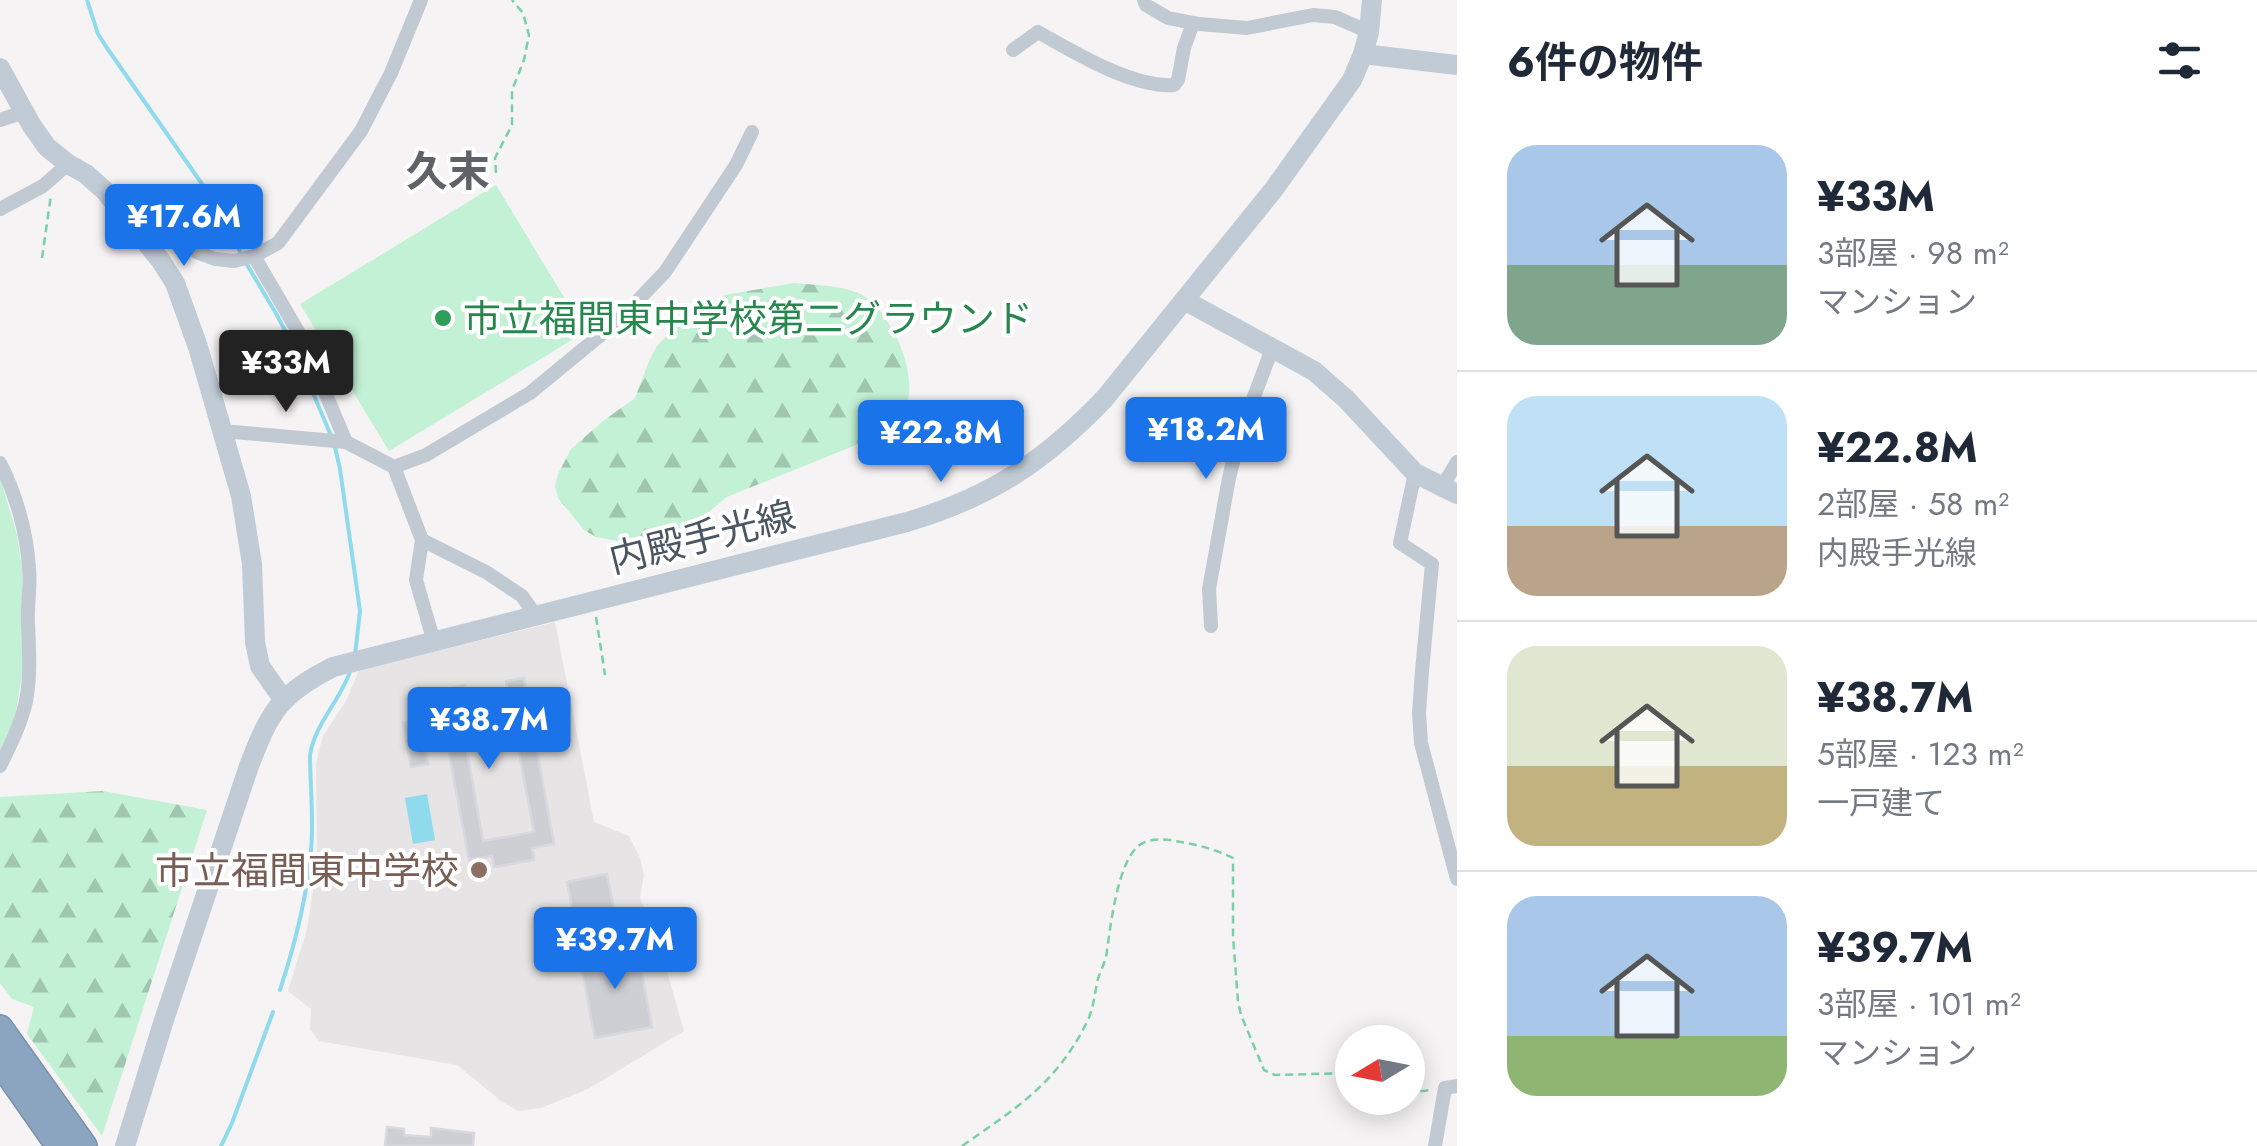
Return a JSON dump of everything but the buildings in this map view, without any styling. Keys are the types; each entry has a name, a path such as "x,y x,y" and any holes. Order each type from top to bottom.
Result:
{"highway":[{"path":"0,1028 84,1146"},
{"path":"0,1062 59,1146"}],"main road":[{"name":"内殿手光線","path":"124,1146 249,766 270,716 283,698 333,666 907,522 970,501 1018,475 1105,398 1274,189 1352,80 1369,32 1372,0"},
{"path":"1363,54 1457,65"},
{"path":"0,68 61,172 86,174 122,211 175,283 186,308 241,496 260,666 283,698"},
{"path":"1184,300 1314,371 1346,399 1415,473 1451,491"}],"street":[{"path":"122,211 145,218 215,259 234,261 254,256 278,243 361,131 391,73 421,0"},
{"path":"1144,0 1168,18 1193,23 1247,28 1314,15 1334,17 1369,32"},
{"path":"1013,50 1038,32 1090,61 1165,86 1174,85 1193,23"},
{"path":"0,120 24,112"},
{"path":"394,467 426,455 530,393 620,319 665,272 736,165 752,132"},
{"path":"0,209 61,172"},
{"path":"254,256 304,340 346,442"},
{"path":"1210,626 1209,589 1229,478 1240,434 1272,349"},
{"path":"223,431 346,442 394,467 422,540 416,580 434,642"},
{"path":"1451,491 1457,462"},
{"path":"0,463 24,530 30,568 30,659 26,700 16,738 0,766"},
{"path":"1415,473 1400,543 1432,564 1422,671 1421,743 1457,879"},
{"path":"422,540 486,572 522,596 536,616"},
{"path":"1435,1146 1451,1087"}],"path":[{"path":"496,172 495,158 512,125 512,90 529,35 524,13 512,0"},
{"path":"42,258 61,172"},
{"path":"593,601 606,674"},
{"path":"962,1146 1026,1102 1054,1076 1067,1057 1095,1002 1120,884 1138,846 1145,842 1181,842 1233,858 1238,1002 1264,1070 1275,1075 1335,1073"},
{"path":"1425,1091 1451,1087"}],"shaded area":[{"name":"市立福間東中学校","path":"555,622 594,822 629,836 640,858 644,875 640,898 658,940 684,1031 588,1089 541,1108 518,1111 457,1065 319,1041 310,1029 311,1009 288,991 307,929 317,866 319,750 359,670"}],"green space":[{"name":"市立福間東中学校第二グラウンド","path":"496,185 585,332 389,451 300,304"},
{"path":"794,283 856,292 879,310 898,341 909,376 906,406 898,418 881,435 727,497 683,533 634,544 596,537 584,530 558,498 558,474 571,449 635,398 657,346 672,330 724,295"},
{"path":"0,477 22,568 23,668 15,718 0,751"},
{"path":"103,791 207,810 102,1136 27,1034 34,1007 12,999 0,983 0,797"}],"water":[{"path":"427,794 435,840 413,844 405,798"}],"waterway":[{"path":"87,0 98,34 223,214 241,255"},
{"path":"246,263 294,348 332,438"},
{"path":"335,447 360,611 355,655"},
{"path":"280,990 300,921 309,868 310,755 317,732 351,669"},
{"path":"221,1146 273,1012"}],"place":[{"name":"市立福間東中学校第二グラウンド","path":"443,318"},
{"name":"市立福間東中学校","path":"479,870"}],"district":[{"name":"久末","path":"448,171"}]}
